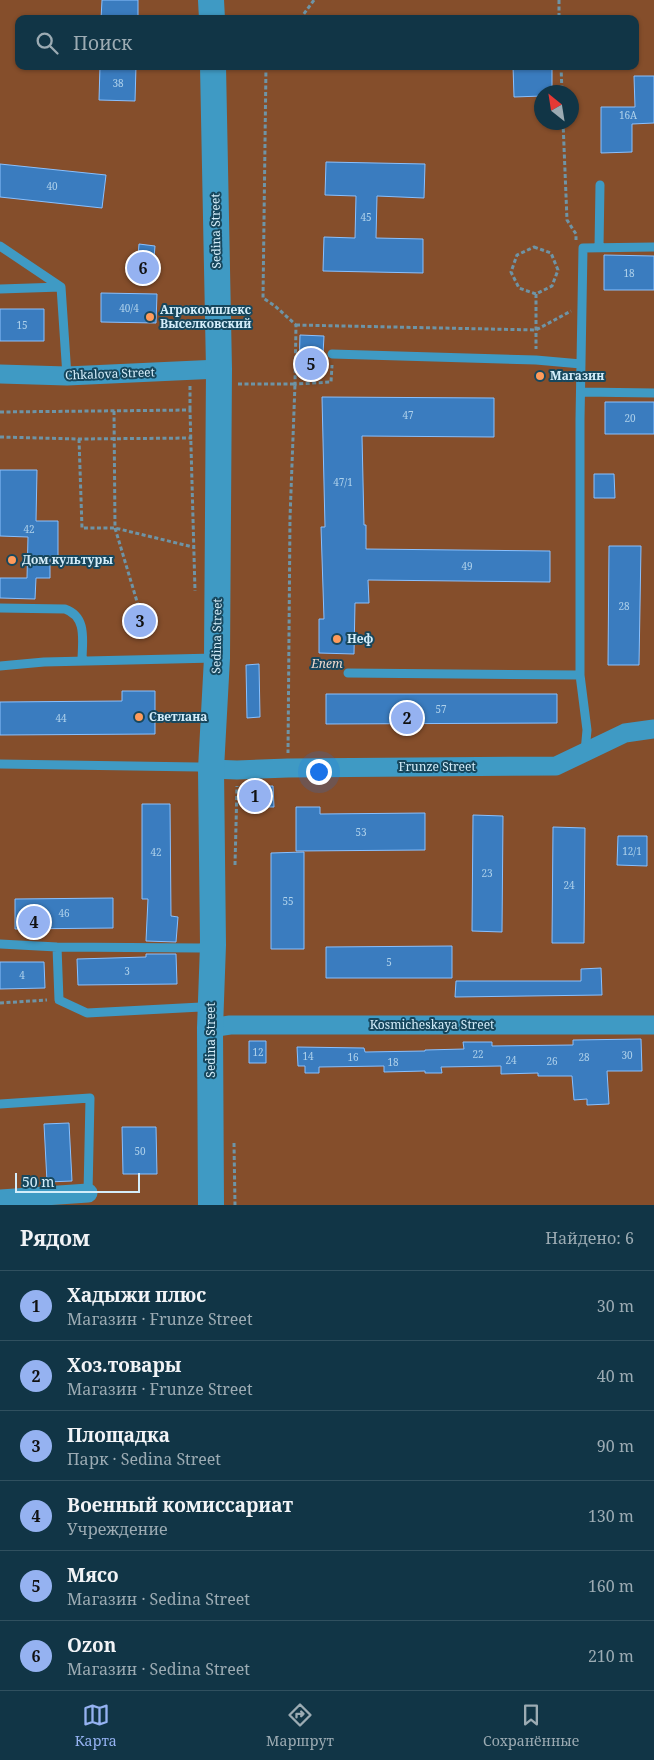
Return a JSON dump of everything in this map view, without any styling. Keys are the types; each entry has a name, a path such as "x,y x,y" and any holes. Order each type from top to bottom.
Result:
{"street":[{"path":"212,0 212,15"},
{"name":"Sedina Street","path":"211,1205 210,1020 213,945 211,769 217,658 219,377 213,70"},
{"name":"Chkalova Street","path":"0,374 219,377"},
{"name":"Frunze Street","path":"211,769 556,766 626,733 654,729"},
{"name":"Kosmicheskaya Street","path":"210,1020 230,1025 654,1025"},
{"path":"0,1199 88,1193"}],"lane":[{"path":"599,247 600,185"},
{"path":"0,246 61,287"},
{"path":"585,752 588,730 580,675 582,392 580,364 583,248 654,247"},
{"path":"0,288 61,287"},
{"path":"61,287 67,376"},
{"path":"332,354 536,360 580,364"},
{"path":"582,392 654,393"},
{"path":"0,608 65,609 72,612 83,628 82,661"},
{"path":"0,666 44,662 217,658"},
{"path":"348,674 580,675"},
{"path":"0,764 198,767 211,769"},
{"path":"0,944 57,947 200,948 213,945"},
{"path":"57,947 59,1000 87,1013 201,1007 210,1020"},
{"path":"0,1104 90,1098 88,1193"}],"path":[{"path":"303,15 314,0"},
{"path":"559,0 559,15"},
{"path":"266,70 263,298 296,325 536,330 579,306"},
{"path":"561,70 562,85"},
{"path":"563,130 567,220 576,234 576,243"},
{"path":"534,247 551,253 558,270 552,286 536,294 519,288 511,272 518,255 534,247"},
{"path":"536,294 536,360"},
{"path":"288,768 290,518 296,325"},
{"path":"219,377 295,384 331,382 332,354"},
{"path":"190,385 195,594"},
{"path":"0,412 190,410"},
{"path":"114,411 116,528 144,625"},
{"path":"0,437 78,440 192,438"},
{"path":"78,440 82,528 116,528 193,547"},
{"path":"0,1002 59,1000"}],"green space":[{"name":"Enem","path":"0,0 654,0 654,1205 0,1205"}],"building":[{"path":"102,0 138,0 138,15 101,15"},
{"path":"100,70 136,70 135,101 99,100"},
{"path":"513,70 552,70 552,85 534,85 534,96 514,97"},
{"path":"634,76 654,76 654,123 632,124 632,152 601,153 601,107 635,107"},
{"path":"326,162 425,164 424,198 377,196 376,238 423,239 423,273 323,271 324,237 355,238 356,196 325,195"},
{"path":"0,164 106,175 102,208 0,197"},
{"path":"139,244 155,246 153,270 137,269"},
{"path":"604,255 654,256 654,290 604,290"},
{"path":"101,293 157,294 156,323 101,322"},
{"path":"0,309 44,309 44,341 0,341"},
{"path":"300,335 324,336 322,373 299,372"},
{"path":"322,397 494,398 494,437 362,436 366,549 550,551 550,582 368,580 369,603 355,603 354,654 319,653 319,619 324,619 321,527 325,527"},
{"path":"605,402 654,402 654,434 605,434"},
{"path":"0,470 37,470 36,521 58,521 58,559 50,559 50,578 36,578 35,599 0,598 0,578 27,578 28,537 0,536"},
{"path":"594,474 614,474 615,498 594,498"},
{"path":"609,546 641,546 639,665 608,665"},
{"path":"259,664 260,717 247,718 246,665"},
{"path":"122,691 155,691 155,734 0,735 0,702 122,701"},
{"path":"326,694 557,694 557,723 326,724"},
{"path":"258,786 273,786 274,807 258,807"},
{"path":"142,804 170,804 171,916 178,917 176,942 146,941 148,899 142,899"},
{"path":"296,807 320,807 320,814 425,813 425,850 296,851"},
{"path":"473,815 503,816 502,932 472,931"},
{"path":"553,827 585,828 584,943 552,943"},
{"path":"618,836 647,836 647,866 617,865"},
{"path":"304,852 304,949 271,949 271,853"},
{"path":"113,898 113,928 15,929 15,899"},
{"path":"452,946 452,978 326,978 326,947"},
{"path":"146,954 176,954 177,984 78,985 77,959 146,957"},
{"path":"0,962 44,962 45,988 0,989"},
{"path":"601,968 602,995 455,997 456,981 581,981 581,969"},
{"path":"641,1039 642,1071 607,1071 609,1104 587,1105 587,1099 574,1100 572,1076 538,1076 538,1073 501,1074 501,1066 441,1067 442,1073 425,1073 425,1071 384,1072 384,1066 319,1067 319,1073 305,1073 305,1066 298,1066 297,1047 364,1048 365,1052 425,1051 464,1049 463,1042 492,1042 492,1046 573,1045 573,1040"},
{"path":"249,1041 266,1041 266,1063 249,1063"},
{"path":"69,1123 72,1181 47,1182 44,1124"},
{"path":"122,1127 156,1127 157,1174 123,1174"}],"place":[{"name":"Ozon","path":"143,268"},
{"name":"Агрокомплекс Выселковский","path":"150,317"},
{"name":"Мясо","path":"311,364"},
{"name":"Магазин","path":"540,376"},
{"name":"Дом культуры","path":"12,560"},
{"name":"Площадка","path":"140,621"},
{"name":"Неф","path":"337,639"},
{"name":"Светлана","path":"139,717"},
{"name":"Хоз.товары","path":"407,718"},
{"name":"Хадыжи плюс","path":"255,796"},
{"name":"Военный комиссариат","path":"34,922"}]}
